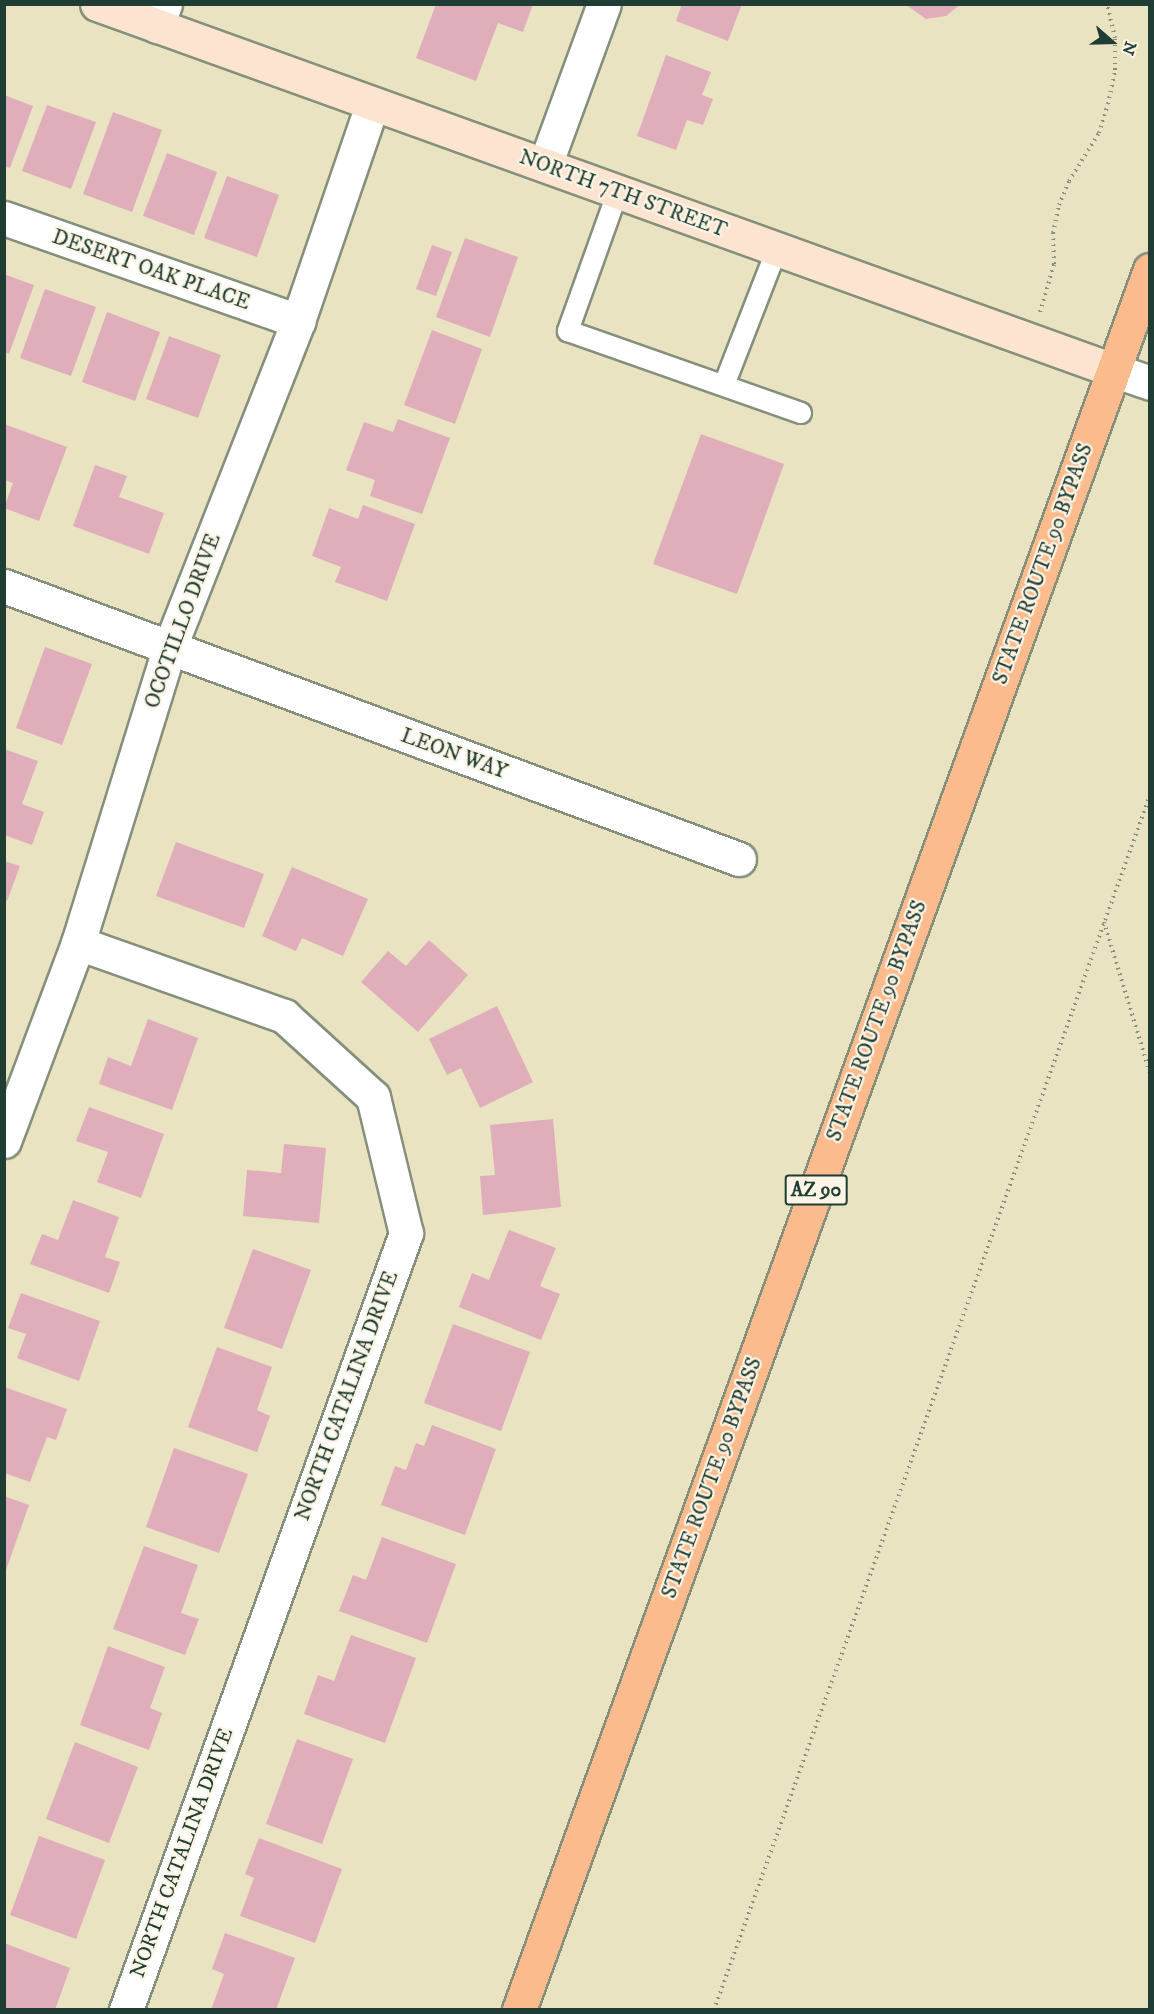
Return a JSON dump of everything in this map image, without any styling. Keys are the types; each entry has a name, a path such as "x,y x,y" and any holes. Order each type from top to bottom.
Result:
{"highway":[{"name":"STATE ROUTE 90 BYPASS","path":"519,2010 1149,270"}],"main road":[{"name":"NORTH 7TH STREET","path":"98,4 161,15 372,105 618,191 1113,370"}],"street":[{"path":"545,165 604,4"},
{"name":"OCOTILLO DRIVE","path":"4,1141 78,943 169,649 298,321 372,105"},
{"name":"DESERT OAK PLACE","path":"4,218 298,321"},
{"name":"NORTH 7TH STREET","path":"1113,370 1149,383"},
{"name":"LEON WAY","path":"4,586 169,649 739,858"},
{"name":"NORTH CATALINA DRIVE","path":"78,943 284,1016 372,1097 406,1233 126,2010"}],"lane":[{"path":"618,191 568,331 801,413"},
{"path":"724,386 777,249"}],"path":[{"path":"1032,341 1054,264 1053,233 1059,205 1069,181 1099,133 1108,104 1115,70 1115,38 1107,4"},
{"path":"714,2010 1149,795"},
{"path":"1103,920 1149,1074"}],"building":[{"path":"436,4 533,4 523,32 498,23 476,81 416,58"},
{"path":"682,4 742,4 728,41 676,21"},
{"path":"905,4 961,4 946,16 926,19"},
{"path":"666,55 711,72 702,95 713,99 703,125 687,120 676,150 637,136"},
{"path":"4,95 33,106 10,168 4,166"},
{"path":"47,105 96,122 71,189 22,171"},
{"path":"113,112 162,130 132,212 83,194"},
{"path":"167,153 217,172 194,235 143,216"},
{"path":"227,176 279,195 257,257 204,238"},
{"path":"465,238 518,257 490,337 436,317"},
{"path":"432,245 452,252 436,296 416,289"},
{"path":"6,275 34,285 9,354 4,352"},
{"path":"45,289 96,307 71,376 20,358"},
{"path":"107,312 160,332 135,401 82,382"},
{"path":"432,330 482,349 455,424 404,405"},
{"path":"169,336 221,355 198,418 146,399"},
{"path":"398,419 450,438 422,514 370,496 375,480 346,470 364,422 393,432"},
{"path":"4,424 67,447 39,521 4,508 13,483 4,480"},
{"path":"701,434 784,464 737,594 653,564"},
{"path":"95,465 127,476 119,497 164,513 149,554 73,526"},
{"path":"363,505 415,524 387,601 335,582 341,567 312,556 329,508 358,519"},
{"path":"45,647 92,664 62,745 16,728"},
{"path":"4,749 38,761 22,804 44,812 32,845 4,835"},
{"path":"176,842 264,874 244,928 156,896"},
{"path":"4,861 20,866 7,901 4,900"},
{"path":"292,867 368,899 343,956 302,938 296,951 262,936"},
{"path":"429,940 468,975 418,1032 361,982 388,951 406,966"},
{"path":"497,1006 533,1082 480,1108 461,1068 447,1075 429,1039"},
{"path":"148,1019 198,1038 172,1110 99,1084 108,1057 131,1066"},
{"path":"89,1107 164,1134 141,1198 97,1182 108,1152 76,1141"},
{"path":"553,1119 561,1207 483,1215 480,1176 495,1175 490,1125"},
{"path":"284,1144 326,1148 319,1223 243,1216 247,1170 281,1173"},
{"path":"73,1200 119,1217 105,1257 120,1262 109,1293 30,1264 42,1234 58,1240"},
{"path":"509,1230 556,1248 540,1286 560,1294 541,1340 459,1307 472,1273 489,1280"},
{"path":"253,1249 311,1270 282,1349 224,1328"},
{"path":"21,1293 100,1321 79,1381 17,1358 26,1334 8,1328"},
{"path":"453,1324 530,1352 501,1431 424,1403"},
{"path":"217,1347 272,1367 257,1410 270,1416 257,1452 188,1427"},
{"path":"4,1387 67,1409 56,1440 47,1437 30,1482 4,1473"},
{"path":"432,1425 496,1449 465,1535 381,1505 395,1466 406,1470 416,1443 424,1446"},
{"path":"174,1448 248,1474 219,1553 146,1527"},
{"path":"4,1496 29,1505 5,1573 4,1573"},
{"path":"382,1537 456,1564 427,1643 339,1611 353,1575 366,1580"},
{"path":"144,1546 198,1565 181,1613 199,1619 185,1655 113,1629"},
{"path":"351,1635 416,1658 385,1743 304,1714 318,1675 334,1681"},
{"path":"108,1646 165,1667 150,1708 162,1713 149,1750 80,1725"},
{"path":"297,1739 353,1759 322,1844 266,1824"},
{"path":"75,1742 138,1767 109,1843 46,1819"},
{"path":"39,1836 105,1860 76,1939 10,1915"},
{"path":"259,1838 342,1869 315,1943 240,1916 254,1878 245,1874"},
{"path":"225,1933 295,1958 276,2010 211,2010 224,1974 212,1969"},
{"path":"4,1943 70,1968 55,2010 4,2010"}]}
